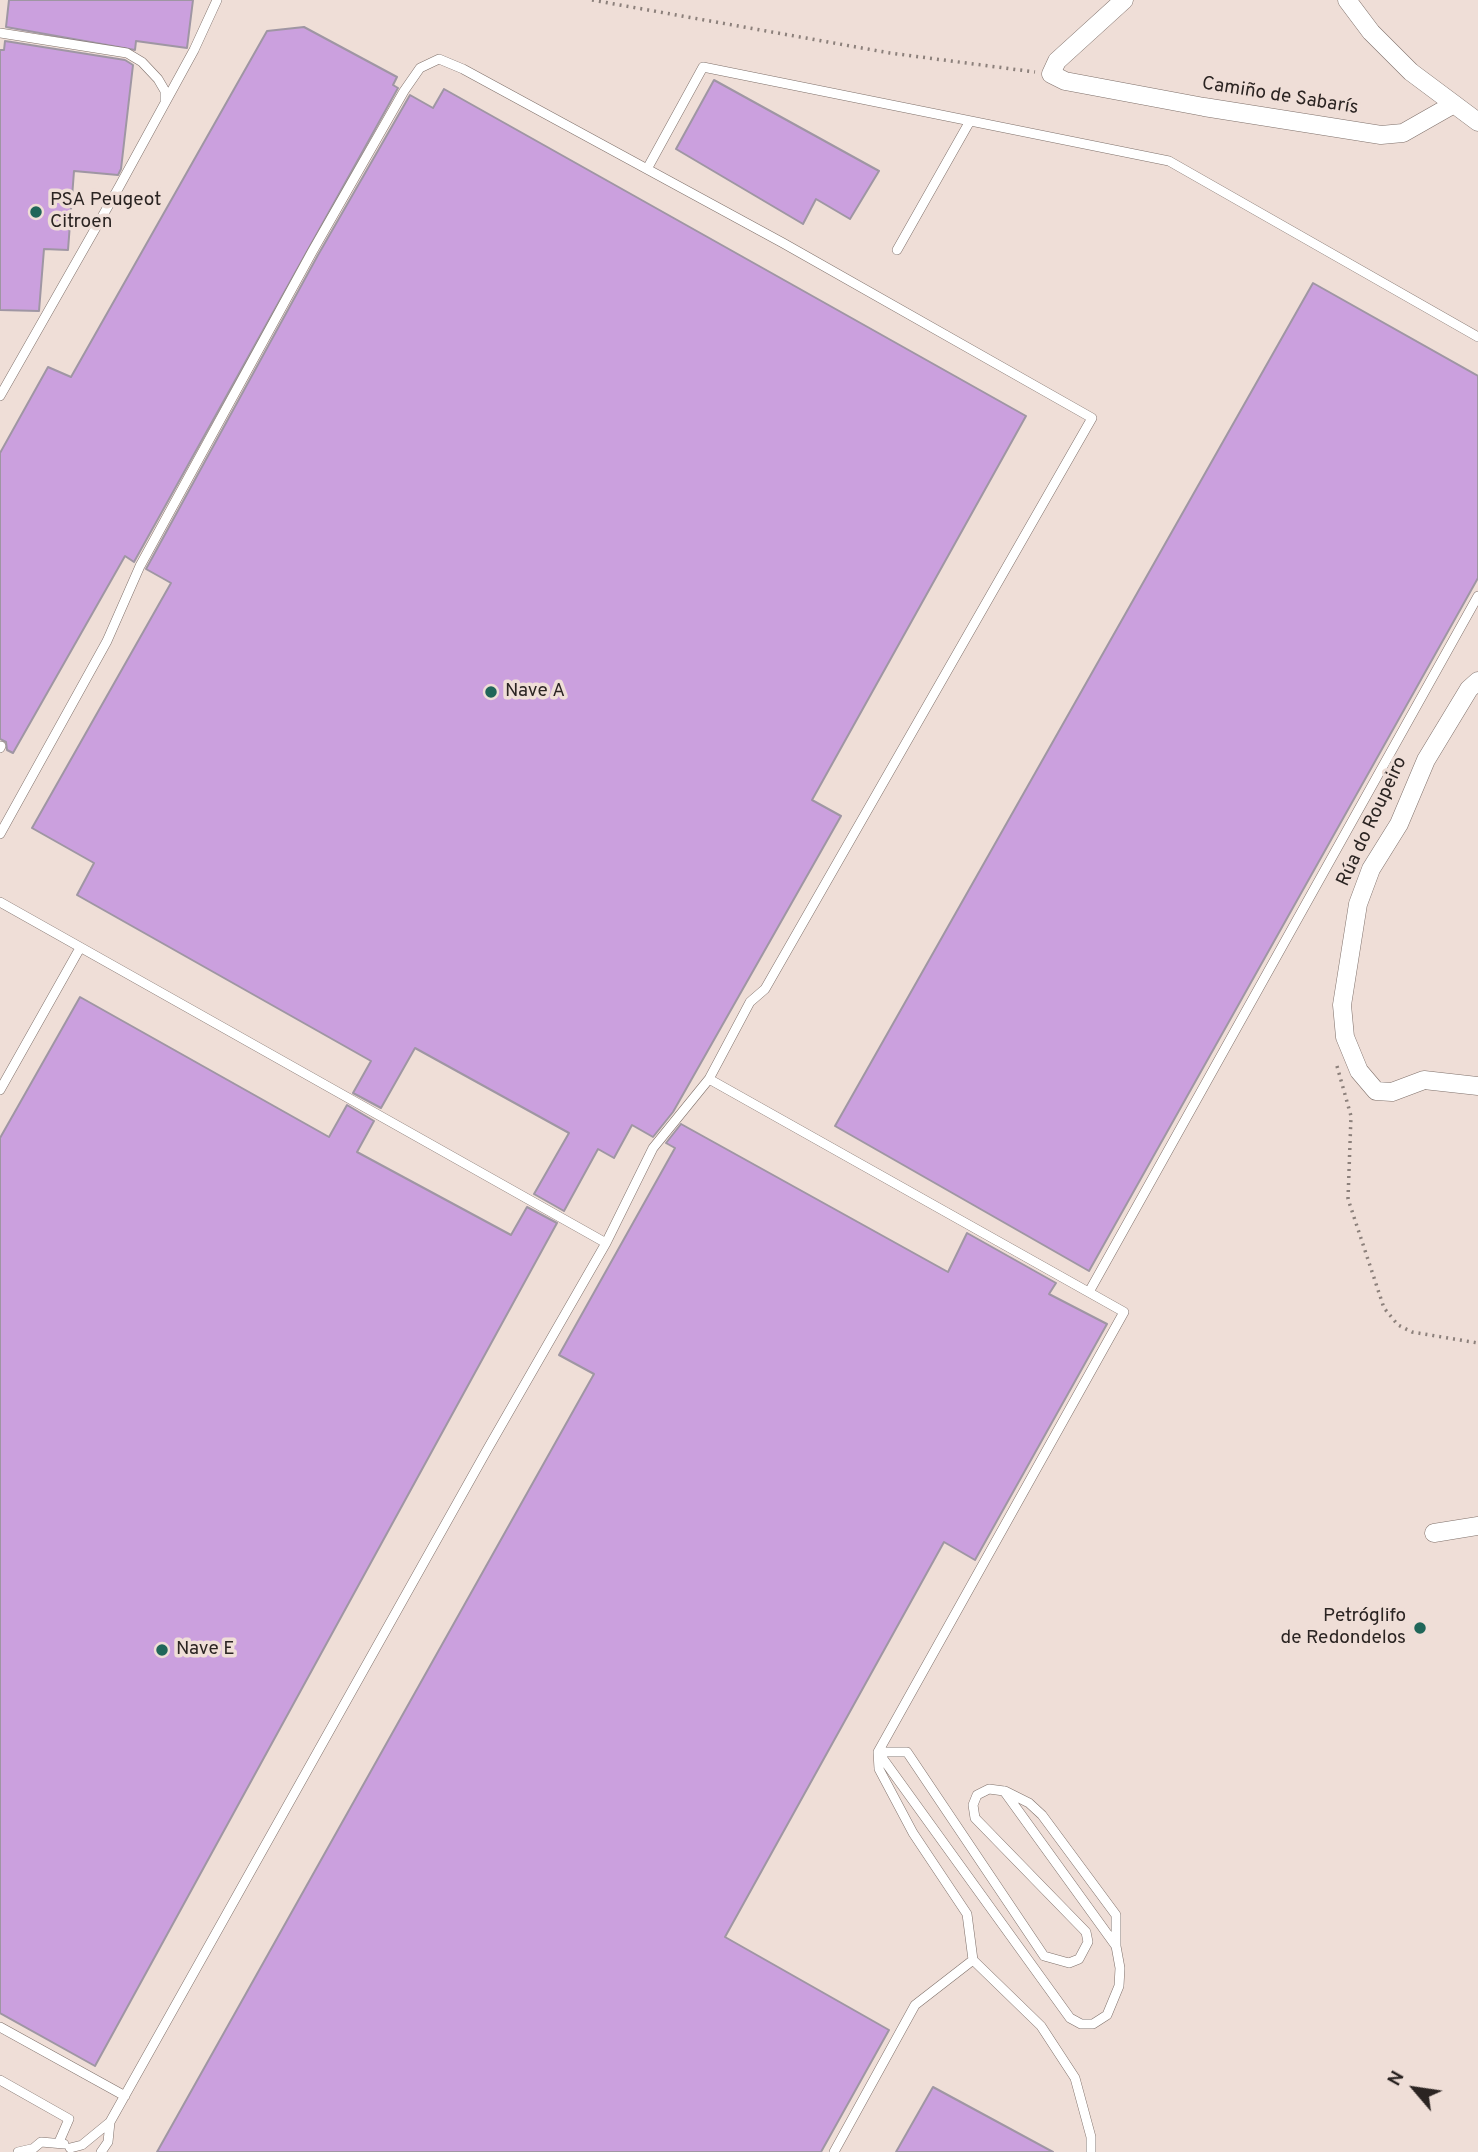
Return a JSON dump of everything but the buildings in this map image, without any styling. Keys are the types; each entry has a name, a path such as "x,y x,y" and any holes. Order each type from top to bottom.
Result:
{"street":[{"path":"1051,74 1057,61 1124,0"},
{"path":"1347,0 1392,54 1478,122"},
{"name":"Camiño de Sabarís","path":"1051,74 1065,81 1204,107 1381,135 1403,133 1454,104"},
{"name":"Rúa do Roupeiro","path":"1478,681 1469,689 1426,760 1399,824 1371,869 1358,904 1342,1005 1345,1037 1359,1072 1376,1091 1392,1092 1424,1080 1478,1086"},
{"path":"1434,1533 1478,1526"}],"lane":[{"path":"0,396 165,102 217,0"},
{"path":"0,33 127,53 142,62 158,79 165,92 165,102"},
{"path":"0,834 107,641 140,566 285,300 420,68 439,59 463,69 647,169 1092,418 765,989 750,1002 709,1079 653,1148 606,1243 110,2122 82,2145 71,2150 60,2142 41,2142 30,2150 18,2152"},
{"path":"647,169 703,67 1169,161 1478,337"},
{"path":"897,250 970,121"},
{"path":"1089,1292 1478,596"},
{"path":"0,902 606,1243"},
{"path":"0,1090 80,948"},
{"path":"709,1079 1124,1312 878,1752 879,1769 913,1833 967,1914 973,1960 1041,2026 1075,2078 1091,2137 1091,2152"},
{"path":"878,1752 907,1752 1044,1956 1069,1963 1079,1959 1088,1942 1086,1931 975,1818 972,1805 978,1796 989,1788 1004,1791 1029,1803 1042,1815 1116,1915 1119,1986 1107,2015 1093,2024 1081,2024 1070,2018 878,1752"},
{"path":"1004,1791 1116,1946"},
{"path":"834,2152 915,2005 973,1960"},
{"path":"0,2027 125,2096"},
{"path":"0,2080 69,2119 60,2142"},
{"path":"101,2152 107,2142 110,2122"}],"path":[{"path":"592,0 890,53 1051,74"},
{"path":"1336,1060 1339,1083 1351,1116 1348,1199 1384,1308 1398,1325 1412,1332 1478,1343"}],"place":[{"name":"PSA Peugeot Citroen","path":"36,212"},
{"name":"Nave A","path":"491,692"},
{"name":"Petróglifo de Redondelos","path":"1420,1628"},
{"name":"Nave E","path":"162,1650"}]}
